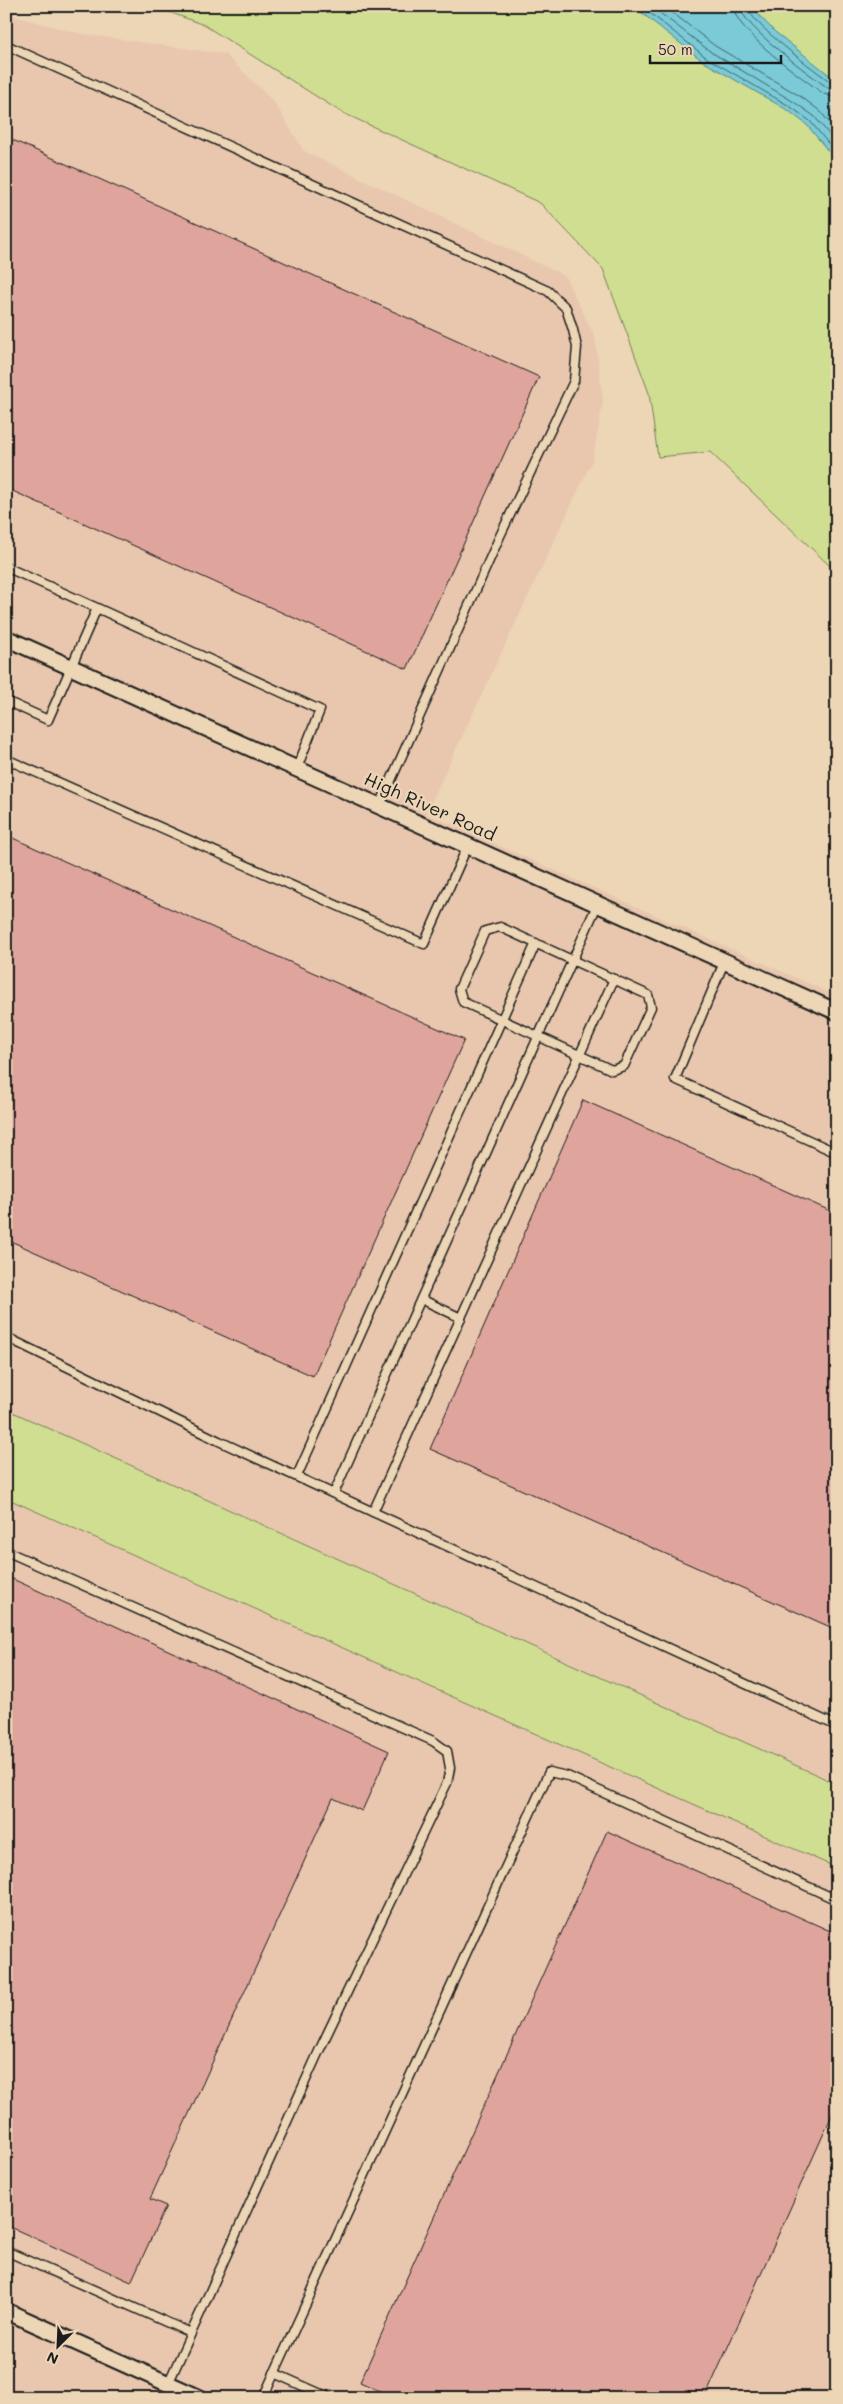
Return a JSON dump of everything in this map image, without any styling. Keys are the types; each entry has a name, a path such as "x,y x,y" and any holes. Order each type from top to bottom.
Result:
{"street":[{"name":"High River Road","path":"6,638 837,1012"},
{"path":"6,2311 200,2398"}],"lane":[{"path":"6,45 548,291 566,308 577,348 574,381 500,536 380,805"},
{"path":"6,567 320,710 297,768"},
{"path":"6,701 48,720 97,608"},
{"path":"6,759 424,944 468,845"},
{"path":"334,1493 598,903"},
{"path":"500,927 536,942 648,995 652,1007 624,1066 612,1070 463,1002 459,989 485,931 500,927"},
{"path":"297,1476 536,942"},
{"path":"725,960 675,1079 837,1153"},
{"path":"374,1512 614,979"},
{"path":"420,1299 461,1318"},
{"path":"6,1337 297,1476 837,1726"},
{"path":"6,1551 433,1741 447,1751 450,1768 443,1792 319,2051 168,2384"},
{"path":"263,2398 549,1772 567,1776 837,1900"},
{"path":"6,2251 191,2333"},
{"path":"274,2373 330,2398"}],"shaded area":[{"path":"6,14 82,34 225,54 274,102 304,151 565,276 595,337 603,401 593,459 426,813 837,996 837,1784 6,1409"},
{"path":"6,1498 837,1868 837,2398 6,2398"}],"green space":[{"path":"153,6 837,6 837,576 829,565 710,452 658,457 649,393 603,269 540,203 341,112 204,25"},
{"path":"6,1409 837,1784 837,1868 6,1498"}],"water":[{"path":"633,6 750,6 774,31 837,81 837,162 807,125 789,111 704,62"}],"building":[{"path":"6,137 539,377 407,669 6,488"},
{"path":"6,835 464,1040 313,1376 6,1239"},
{"path":"583,1100 837,1214 837,1630 430,1449"},
{"path":"6,1576 389,1751 362,1811 333,1798 150,2199 166,2206 131,2282 6,2225"},
{"path":"607,1831 837,1934 837,2104 705,2398 395,2398 360,2382"}]}
